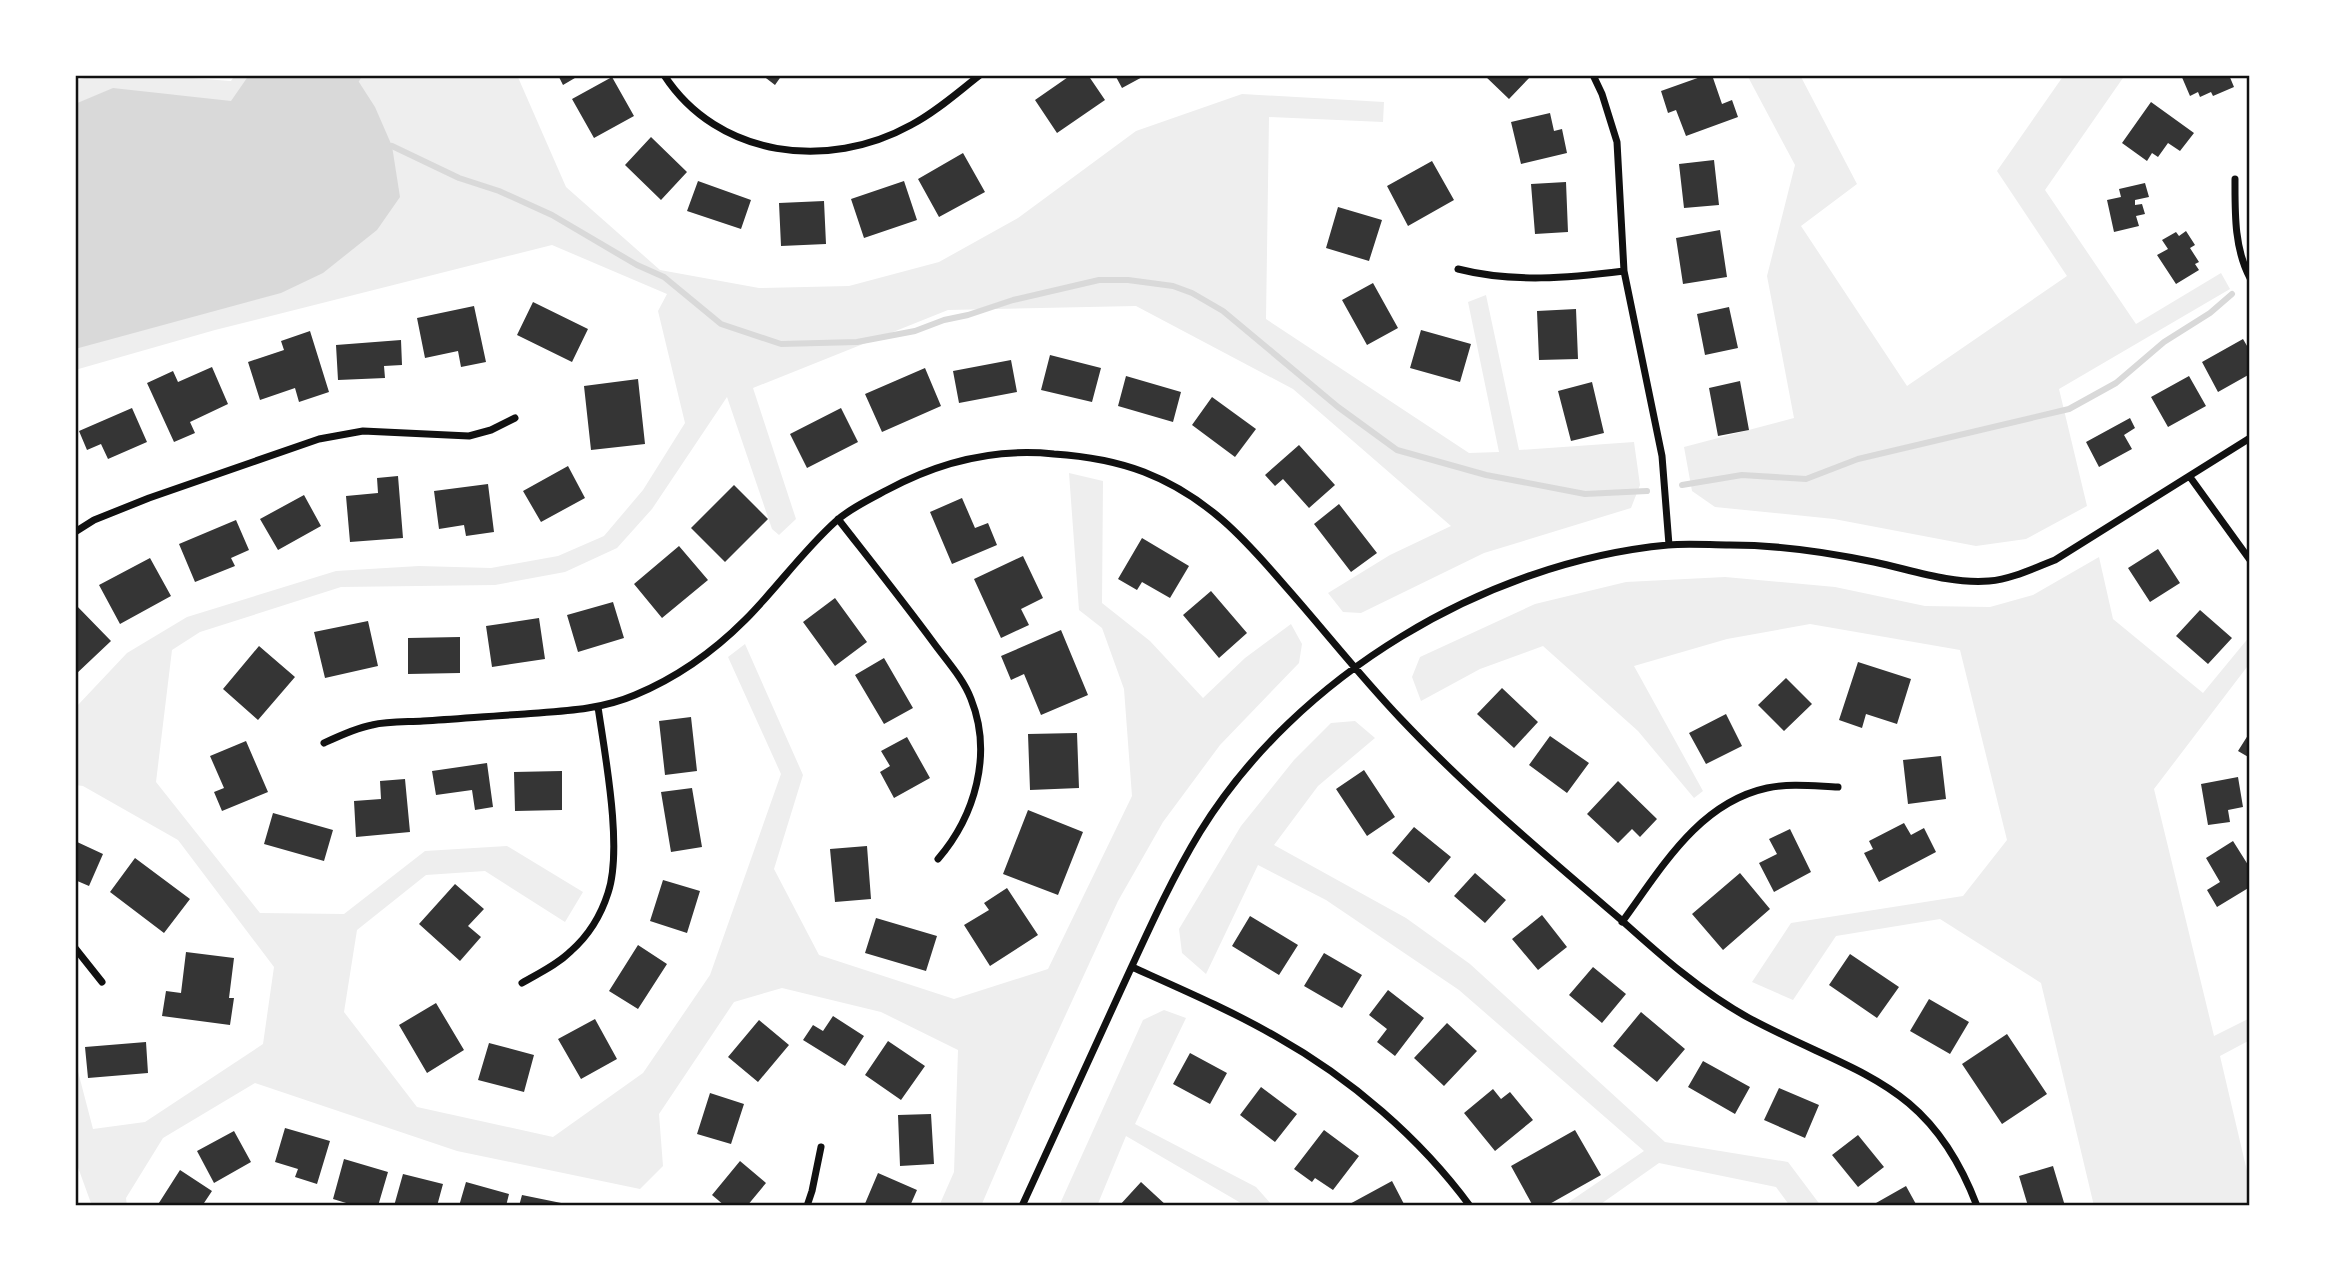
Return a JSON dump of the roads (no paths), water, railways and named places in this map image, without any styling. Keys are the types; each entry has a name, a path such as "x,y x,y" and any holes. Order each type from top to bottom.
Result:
{"street":[{"path":"664,75 689,106 712,125 738,139 767,147 820,150 848,148 885,137 913,124 981,75"},
{"path":"1593,75 1617,142 1625,271 1662,456 1669,545"},
{"path":"2235,179 2238,243 2250,278"},
{"path":"1458,269 1479,275 1517,279 1625,271"},
{"path":"75,531 94,520 149,498 319,439 363,431 469,436 491,430 515,418"},
{"path":"1021,1206 1158,909 1202,830 1279,732 1356,666 1384,646 1483,594 1548,570 1621,552 1669,545 1756,545 1817,551 1941,578 1993,581 2055,560 2250,438"},
{"path":"324,743 373,724 598,707 635,695 681,671 721,641 746,619 838,519 885,491 926,471 964,459 999,454 1045,453 1096,458 1144,472 1179,488 1212,509 1250,544 1394,712 1440,759 1622,922 1700,987 1746,1017 1871,1076 1903,1096 1932,1124 1950,1148 1977,1206"},
{"path":"2190,477 2250,560"},
{"path":"838,519 906,605 960,679 971,700 979,732 981,755 978,778 973,801 955,839 939,859"},
{"path":"522,983 556,964 572,951 600,914 609,892 614,864 606,762 598,707"},
{"path":"1622,922 1679,846 1719,808 1767,788 1797,785 1838,787"},
{"path":"75,948 102,982"},
{"path":"1132,967 1278,1038 1346,1083 1394,1123 1437,1166 1470,1206"},
{"path":"807,1206 821,1147"}],"waterway":[{"path":"357,79 359,75"},
{"path":"392,146 459,178 499,191 552,215 637,265 664,277 721,324 781,344 857,342 915,331 1013,300 1099,280 1128,280 1173,286 1192,293 1223,311 1338,407 1397,450 1486,475 1585,494 1647,491"},
{"path":"1682,485 1742,475 1806,479 1858,459 2069,409 2116,383 2164,342 2210,313 2232,294"}]}
